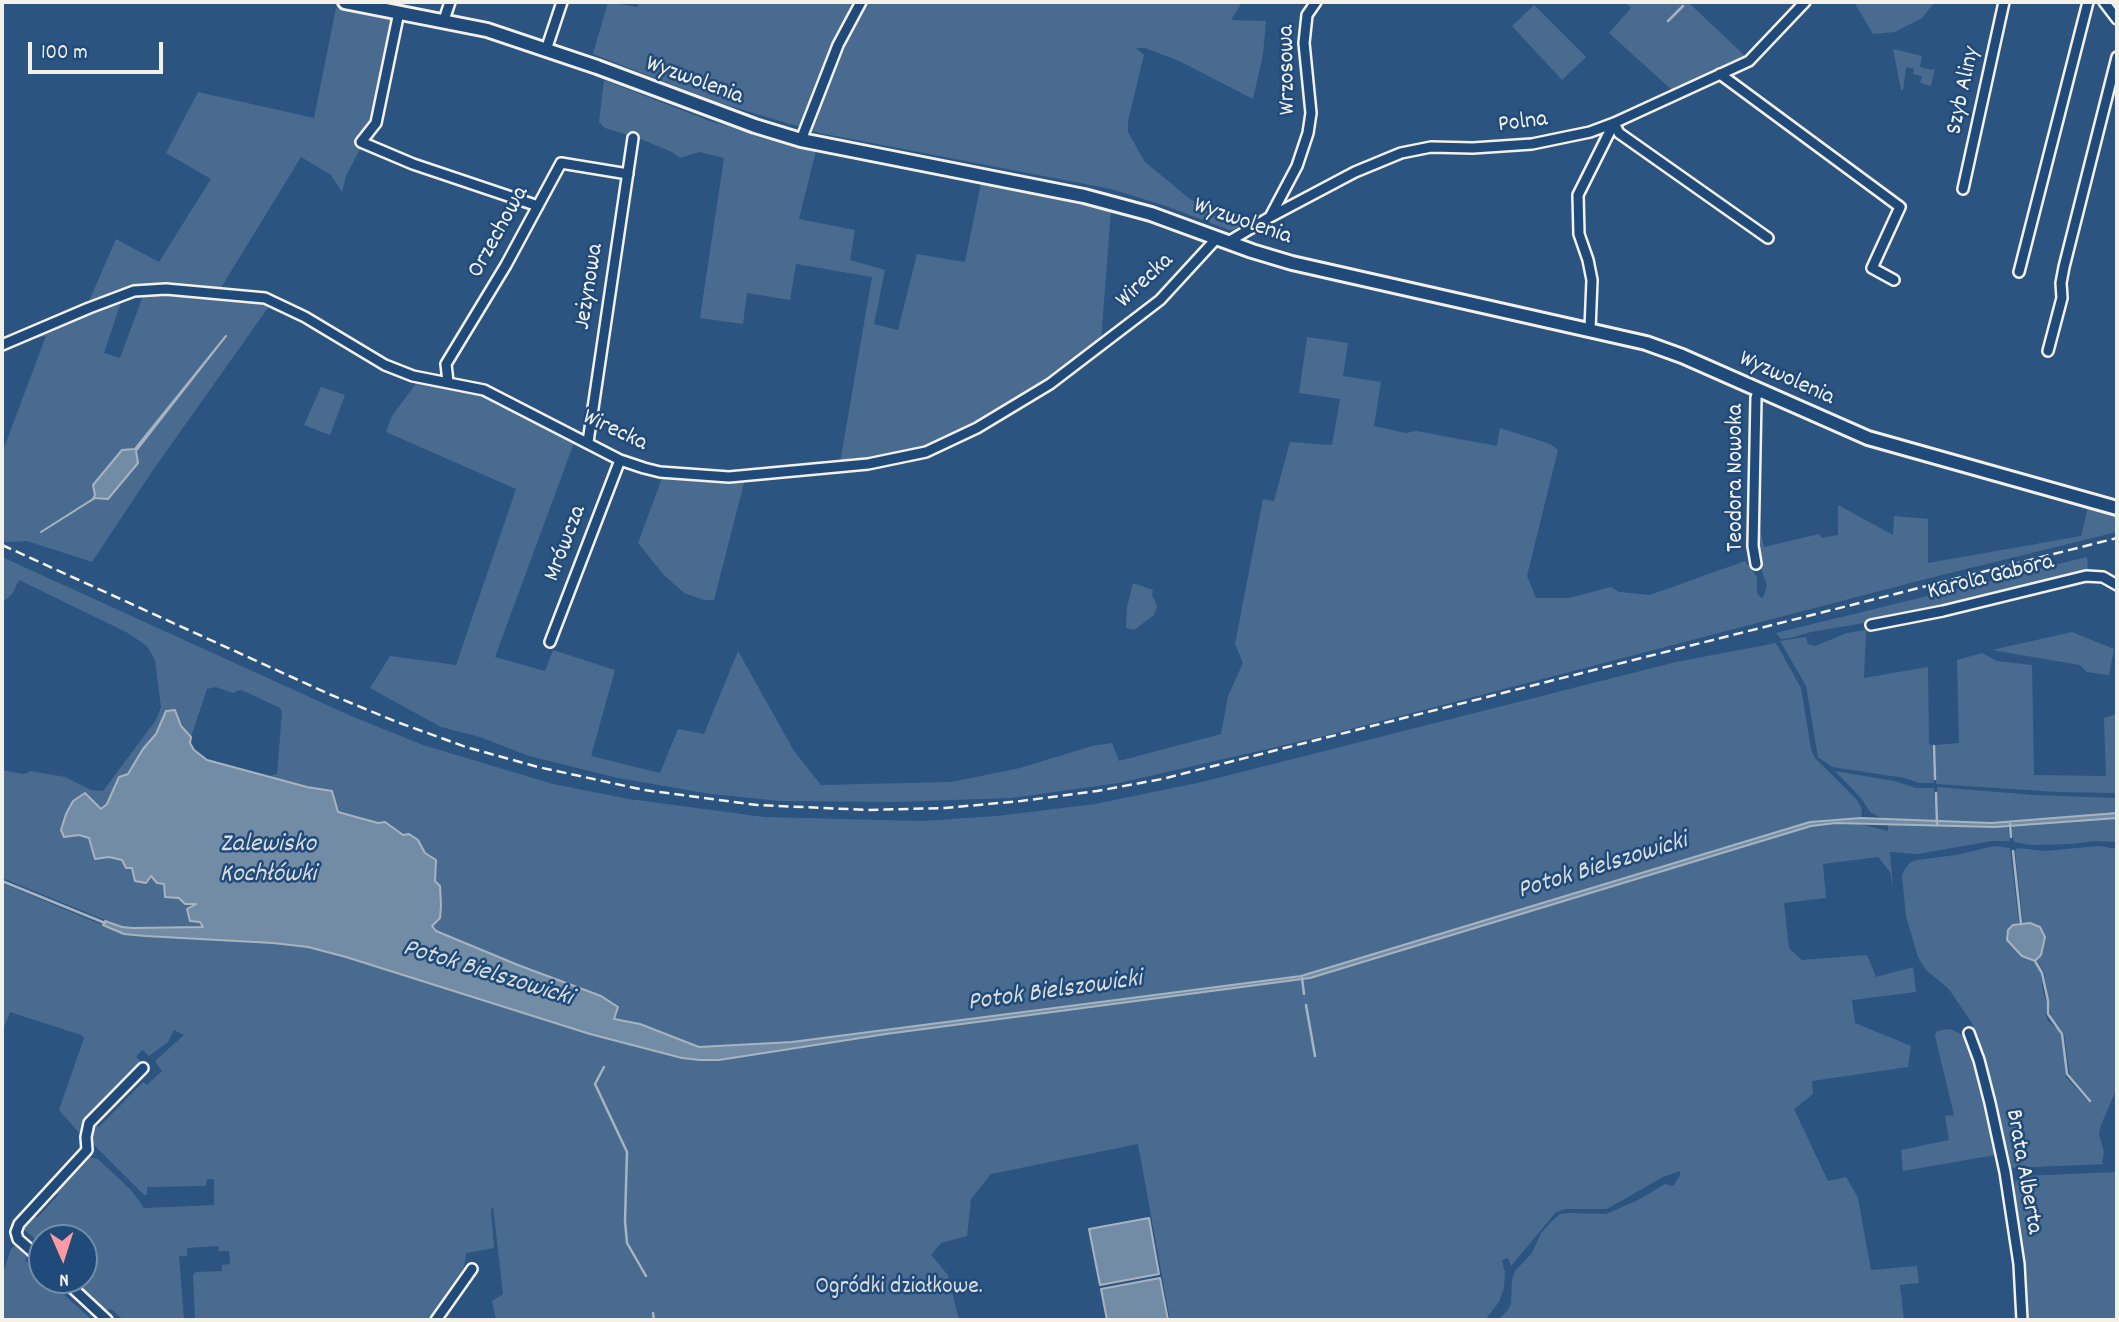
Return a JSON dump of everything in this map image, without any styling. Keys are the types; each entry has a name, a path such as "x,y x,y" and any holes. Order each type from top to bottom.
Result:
{"street":[{"name":"Wyzwolenia","path":"345,2 486,30 743,122 801,139 1084,196 1151,214 1292,263 1590,329 1666,349 1868,438 2117,508"},
{"path":"444,20 450,2"},
{"path":"546,50 562,2"},
{"path":"801,139 838,45 861,2"},
{"name":"Wrzosowa","path":"1270,216 1297,166 1308,134 1311,113 1304,43 1307,15 1317,2"},
{"name":"Szyb Aliny","path":"1963,188 2004,2"},
{"path":"2020,272 2088,2"},
{"path":"2104,2 2117,19"},
{"name":"Polna","path":"1222,240 1355,172 1401,153 1431,147 1473,148 1532,144 1590,132 1749,61 1802,3"},
{"path":"399,12 376,122 361,142 413,164 538,206"},
{"path":"2048,351 2062,298 2061,283 2066,260 2117,57"},
{"path":"1720,74 1900,208 1872,268 1894,280"},
{"path":"1614,122 1619,132 1768,238"},
{"path":"1590,329 1592,280 1579,234 1578,195 1614,122"},
{"name":"Jeżynowa","path":"588,442 633,138"},
{"name":"Orzechowa","path":"448,382 446,364 506,265 561,163 628,174"},
{"name":"Wirecka","path":"2,345 134,291 166,289 255,296 279,303 385,365 413,376 484,390 620,460 660,472 729,477 868,464 926,452 977,428 1075,366 1160,300 1222,240"},
{"name":"Teodora Nowoka","path":"1756,565 1753,546 1758,391"},
{"name":"Mrówcza","path":"550,642 620,460"},
{"name":"Karola Gabora","path":"1871,625 1943,611 2086,576 2103,577 2117,584"},
{"name":"Brata Alberta","path":"1969,1033 1979,1060 2005,1172 2019,1264 2022,1320"},
{"path":"28,1248 18,1239 16,1231 19,1224 87,1150 89,1123 143,1068"},
{"path":"436,1320 472,1269"},
{"path":"79,1294 107,1320"}],"green space":[{"path":"608,2 637,7 639,2 1242,2 1231,20 1266,21 1263,54 1253,99 1179,61 1145,48 1136,48 1144,55 1128,121 1128,132 1145,162 1190,199 1235,220 1240,226 1229,230 1111,189 820,133 717,102 593,54"},
{"path":"1625,2 1688,2 1746,57 1674,92 1609,33 1631,8"},
{"path":"1854,2 1935,2 1922,18 1895,32 1873,34"},
{"path":"1534,5 1586,57 1562,80 1512,26"},
{"path":"336,8 400,20 373,144 359,151 346,176 342,192 331,175 301,157 219,291 128,289 90,304 116,239 159,262 211,179 166,153 198,92 314,118"},
{"path":"1893,49 1922,56 1920,67 1932,70 1935,68 1931,86 1920,83 1922,76 1913,74 1914,69 1906,67 1901,90"},
{"path":"604,80 710,121 816,151 799,219 855,230 850,260 885,270 874,324 898,330 917,254 965,262 981,183 1111,210 1101,341 1030,391 924,449 872,460 840,463 872,277 796,264 790,300 747,293 743,324 700,318 724,158 699,152 680,158 638,138 605,128 599,122"},
{"path":"166,293 254,301 270,305 151,473 92,562 27,541 2,540 2,453 46,336 33,339 31,335 121,302 104,353 120,358 143,296"},
{"path":"1307,337 1348,343 1343,376 1381,382 1374,426 1497,446 1500,428 1550,444 1558,450 1527,576 1536,598 1569,598 1611,587 1619,592 1650,595 1745,561 1757,577 1757,593 1763,598 1767,586 1757,556 1757,515 1764,547 1819,534 1822,538 1838,535 1838,505 1893,535 1894,516 1928,519 1928,563 2081,536 2088,507 2117,514 2117,532 1324,736 1119,783 1011,798 897,802 780,801 711,794 618,778 529,756 480,737 441,727 370,688 390,656 456,665 516,489 386,432 392,416 418,381 475,391 575,440 495,657 545,671 553,650 615,670 591,756 660,773 678,729 704,734 738,651 794,751 821,785 951,782 1020,768 1092,746 1112,743 1119,761 1221,734 1228,696 1243,663 1235,644 1263,499 1274,501 1290,442 1332,445 1340,399 1299,393"},
{"path":"321,387 345,395 330,435 304,425"},
{"path":"662,478 701,481 745,479 714,600 704,600 684,593 663,574 638,543"},
{"path":"2,557 351,716 423,745 553,784 629,799 764,817 922,821 997,816 1095,804 1202,782 1676,662 1776,643 1801,688 1811,749 1815,758 1856,799 1862,809 1861,818 1802,824 1301,976 792,1042 699,1047 640,1024 614,1019 556,979 436,931 432,926 440,918 441,906 440,886 435,881 436,860 425,853 418,840 403,835 385,822 378,823 338,812 332,791 269,776 277,774 282,712 280,708 240,690 233,693 216,687 207,689 191,737 181,726 175,710 166,711 156,734 128,774 119,778 107,804 101,809 86,793 64,837 79,835 89,838 109,857 122,860 164,884 165,897 199,904 187,909 190,921 200,922 204,927 122,927 2,878 2,770 24,774 31,771 65,777 91,790 103,791 156,720 161,707 155,660 147,646 126,632 19,580 12,594 2,603"},
{"path":"2087,557 2088,569 2085,574 1942,610 1790,638 1781,639 1776,633"},
{"path":"1133,583 1153,590 1152,595 1157,606 1154,615 1134,630 1126,628 1127,607"},
{"path":"1866,630 1864,678 1928,667 1929,744 1932,745 1934,783 1920,783 1905,778 1832,767 1818,757 1806,686 1780,641 1806,637 1808,644 1815,646 1847,633"},
{"path":"2072,632 2114,649 2109,675 2087,672 2080,665 1992,650"},
{"path":"1982,653 1997,661 2032,665 2034,775 2106,776 2104,718 2117,714 2117,793 1936,784 1935,745 1959,743 1957,660"},
{"path":"1835,771 1894,781 1916,788 1934,788 1936,822 1885,820 1870,812 1861,798"},
{"path":"1937,787 2117,798 2117,813 2004,823 1938,822"},
{"path":"2117,818 2117,842 2032,845 2014,842 2012,832 2012,826"},
{"name":"Ogródki działkowe.","path":"1836,823 1860,824 1888,831 1888,824 2008,826 2010,841 1992,841 1918,854 1890,852 1893,889 1890,872 1878,857 1823,864 1826,898 1784,903 1789,948 1802,960 1867,955 1876,977 1913,967 1916,992 1852,1000 1855,1023 1911,1046 1908,1067 1812,1081 1813,1094 1794,1109 1828,1181 1846,1177 1858,1198 1871,1270 1917,1266 1919,1283 1900,1285 1904,1320 1498,1320 1511,1303 1515,1271 1532,1253 1541,1233 1560,1214 1606,1214 1665,1184 1673,1186 1680,1171 1663,1177 1607,1209 1566,1209 1556,1212 1511,1266 1508,1258 1502,1260 1504,1288 1499,1302 1485,1320 1170,1320 1138,1144 991,1174 971,1199 967,1236 941,1243 931,1255 948,1275 959,1320 496,1320 492,1301 503,1294 493,1206 494,1248 466,1253 464,1267 428,1320 195,1320 193,1275 196,1272 222,1271 222,1265 230,1264 229,1251 219,1251 218,1246 187,1248 187,1256 179,1256 184,1320 124,1320 111,1309 103,1311 85,1294 98,1294 98,1224 28,1224 28,1233 22,1228 32,1214 37,1218 58,1195 54,1190 87,1157 98,1159 131,1190 144,1208 214,1205 214,1179 207,1179 206,1186 147,1187 147,1195 144,1195 90,1141 94,1124 99,1127 143,1082 147,1085 162,1071 155,1061 184,1035 174,1030 168,1042 149,1056 142,1050 136,1057 142,1062 87,1119 80,1134 59,1110 84,1038 10,1012 2,1033 2,883 124,934 308,947 590,1034 682,1058 719,1060 886,1034 1310,978 1802,827"},
{"path":"1994,846 2010,848 2019,923 2010,927 2007,940 2022,956 2035,963 2041,974 2047,1003 2046,1015 2048,1021 2059,1030 2066,1077 2089,1102 2090,1099 2070,1076 2064,1034 2051,1017 2044,972 2037,960 2045,940 2044,932 2040,927 2023,924 2015,851 2017,848 2045,851 2099,846 2117,849 2117,1088 2099,1134 2104,1152 2102,1163 2105,1164 2013,1168 2009,1165 1972,1023 1948,988 1926,970 1918,957 1906,916 1902,876 1904,870 1917,860"},
{"path":"1950,1029 1968,1041 1995,1155 1903,1171 1901,1150 1949,1140 1945,1116 1954,1115 1935,1036 1937,1031"},
{"path":"2117,1172 2117,1320 2028,1320 2014,1196 2015,1182 2022,1176"},
{"path":"18,1244 28,1252 25,1260 28,1263 28,1294 63,1294 92,1320 2,1320 2,1276 11,1249"}],"water":[{"path":"226,336 136,451 138,463 108,499 95,498 41,532 93,499 93,485 122,450 135,449"},
{"name":"Zalewisko Kochłówki","path":"175,710 181,726 191,737 190,743 194,750 207,760 307,787 332,791 338,812 378,823 385,822 403,835 409,834 418,840 425,853 436,860 435,881 440,886 441,906 440,918 432,926 436,931 601,996 618,1007 614,1019 640,1024 699,1047 792,1042 1301,976 1810,822 1861,818 1991,823 2117,813 2117,818 1995,827 1836,823 1811,826 1310,978 886,1034 719,1060 700,1060 682,1058 590,1034 308,947 124,934 103,925 105,921 133,928 203,927 200,922 190,921 187,909 196,904 185,904 179,898 165,897 164,884 157,883 151,876 146,883 135,881 132,868 126,868 122,860 109,857 95,859 89,838 79,835 64,837 61,830 73,801 85,793 101,809 107,804 119,777 128,774 156,734 166,711"},
{"path":"2030,923 2040,927 2045,937 2041,955 2035,961 2022,956 2007,940 2008,930 2013,925"},
{"path":"1149,1218 1159,1274 1100,1285 1089,1229"},
{"path":"1160,1278 1168,1320 1107,1320 1101,1289"}],"waterway":[{"path":"1668,21 1683,6"},
{"path":"1934,746 1935,779"},
{"path":"1936,793 1937,824"},
{"path":"2010,824 2011,837"},
{"path":"2013,851 2021,924"},
{"name":"Potok Bielszowicki","path":"2,881 105,923"},
{"path":"2035,961 2042,973 2048,1014 2062,1034 2067,1074 2090,1101"},
{"path":"1302,978 1304,994"},
{"path":"1306,1005 1315,1056"},
{"path":"604,1067 595,1084 627,1152 627,1243 646,1276"},
{"path":"653,1313 654,1320"}],"railway":[{"path":"2,545 329,694 466,747 538,767 644,790 757,805 868,810 945,808 1021,801 1162,779 2117,538"}]}
